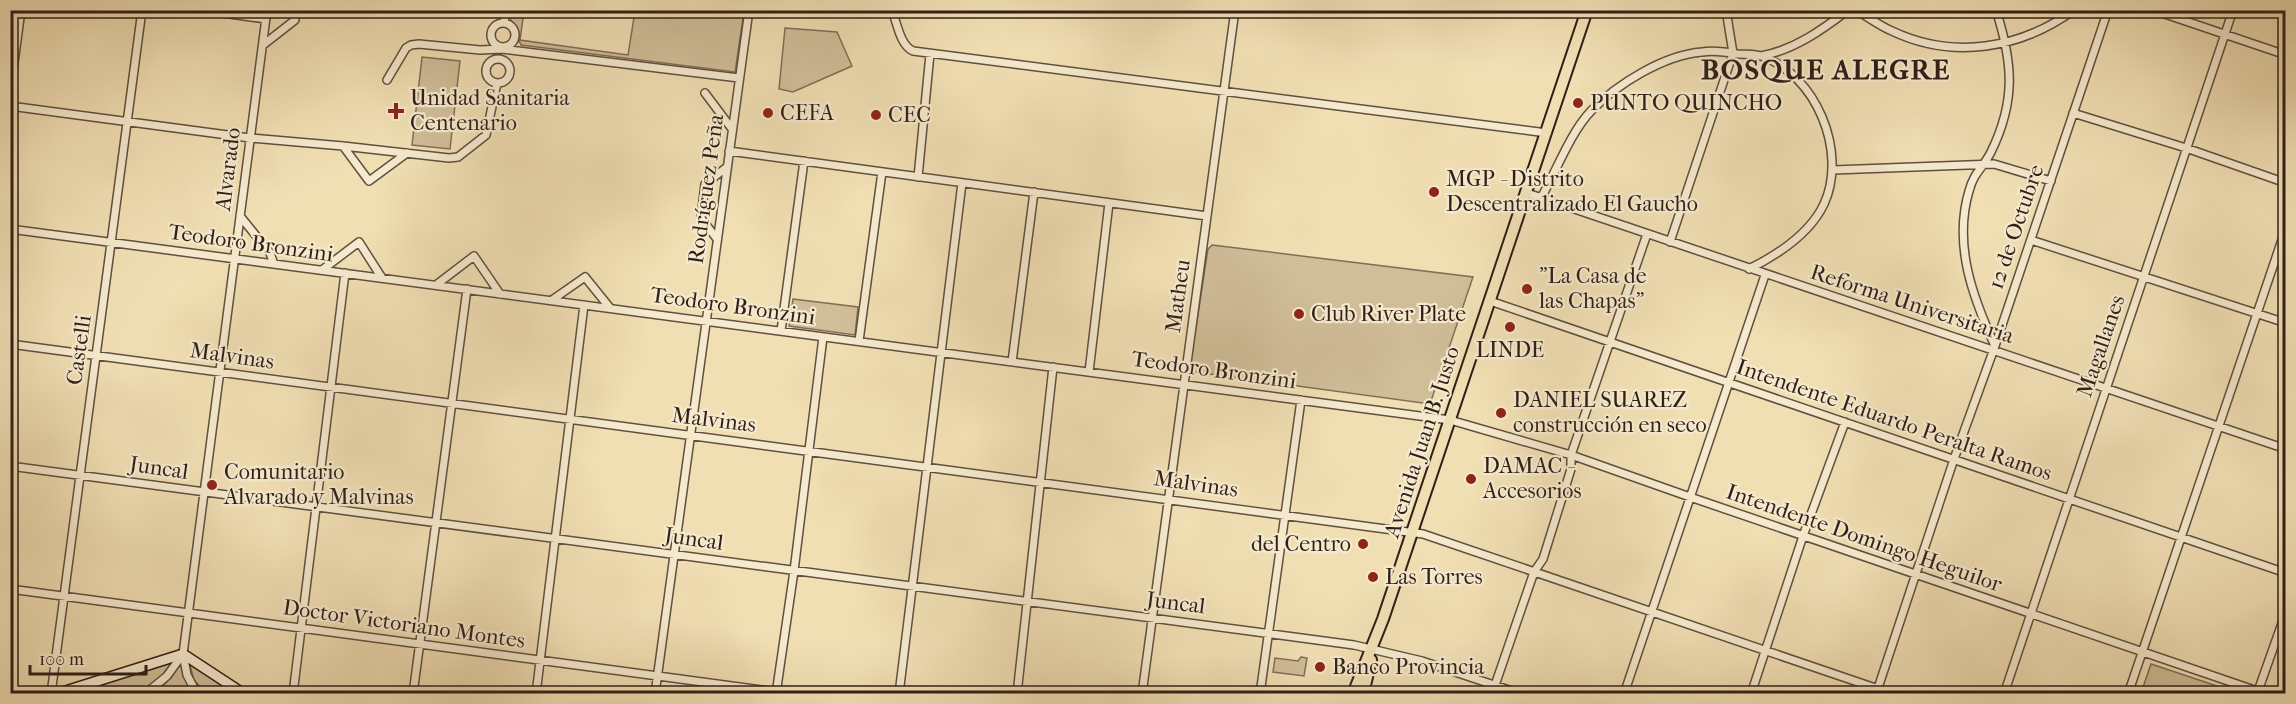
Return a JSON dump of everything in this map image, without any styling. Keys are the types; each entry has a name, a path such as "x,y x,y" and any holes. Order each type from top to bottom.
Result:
{"main road":[{"name":"Avenida Juan B. Justo","path":"1353,693 1373,648 1413,532 1587,10"},
{"name":"Avenida Juan B. Justo","path":"1363,693 1369,677 1373,648"}],"street":[{"path":"10,93 21,10"},
{"name":"Castelli","path":"53,693 142,10"},
{"path":"201,10 266,19"},
{"name":"Alvarado","path":"197,693 187,675 183,654 267,10"},
{"path":"263,45 295,20 294,10"},
{"path":"504,23 506,10"},
{"name":"Rodríguez Peña","path":"655,693 748,10"},
{"path":"892,10 908,49 930,54 1547,133"},
{"name":"Matheu","path":"1142,693 1235,10"},
{"path":"1670,242 1732,53 1726,10"},
{"path":"1541,198 1581,123 1591,111 1625,84 1648,70 1687,54 1704,51 1761,56 1786,49 1802,42 1848,10"},
{"path":"1857,10 1891,31 1922,42 1955,48 2007,43 2040,31 2074,10"},
{"path":"1994,348 1970,284 1964,245 1964,211 1976,171 1995,144 2009,100 2011,81 2007,43 1996,10"},
{"name":"12 de Octubre","path":"1877,691 2108,10"},
{"path":"2153,10 2286,55"},
{"name":"Magallanes","path":"2004,693 2233,10"},
{"path":"502,48 509,45 515,35 512,28 504,23"},
{"path":"502,48 492,41 491,33 495,26 504,23"},
{"path":"387,80 402,52 411,45 480,50 502,48 739,78"},
{"path":"501,59 502,48"},
{"path":"918,177 930,54"},
{"path":"1749,270 1784,249 1812,222 1823,205 1833,170 1828,136 1821,114 1810,94 1798,80 1761,56"},
{"path":"501,59 507,64 509,75 504,81 497,83 487,76 486,69 493,60 501,59"},
{"path":"10,106 250,138 453,158 483,139 489,130 497,83"},
{"path":"705,93 732,129"},
{"path":"2073,113 2186,148 2286,183"},
{"path":"343,146 369,181 407,153"},
{"path":"729,151 1207,216"},
{"path":"781,331 804,161"},
{"path":"1833,170 1982,164 2006,167 2051,181"},
{"path":"717,239 701,218 705,183 727,167"},
{"path":"859,341 882,172"},
{"path":"899,693 962,183"},
{"path":"1012,362 1034,192"},
{"name":"Reforma Universitaria","path":"1527,193 1749,270 1994,348 2106,389 2286,449"},
{"path":"1089,372 1109,203"},
{"path":"240,216 270,253 274,264"},
{"path":"2128,693 2286,228"},
{"name":"Teodoro Bronzini","path":"10,229 1450,420"},
{"path":"1492,693 1533,572 1543,559 1570,469 1571,455 1647,234"},
{"path":"2031,240 2286,323"},
{"path":"322,270 359,242 382,278"},
{"path":"436,285 474,256 500,294"},
{"path":"293,693 345,273"},
{"path":"1624,693 1766,275"},
{"path":"551,301 585,277 610,308"},
{"path":"413,693 467,290"},
{"name":"Intendente Eduardo Peralta Ramos","path":"1490,302 2286,573"},
{"path":"536,693 584,305"},
{"path":"776,692 794,571 823,337"},
{"name":"Malvinas","path":"10,344 1413,532 1764,650 1877,691 1893,693"},
{"path":"1017,693 1053,367"},
{"path":"1260,693 1301,400"},
{"name":"Intendente Domingo Heguilor","path":"1450,420 1571,455 2261,693"},
{"path":"1750,693 1803,536 1845,422"},
{"name":"Juncal","path":"10,466 1373,648 1521,693"},
{"name":"Doctor Victoriano Montes","path":"10,589 792,693"},
{"path":"2261,693 2286,612"},
{"path":"145,693 167,676 183,654"},
{"path":"53,693 183,654 244,693"}],"shaded area":[{"path":"510,11 524,11 520,40 628,55 635,11 744,11 735,72 521,45"},
{"path":"785,28 837,32 852,66 793,92 779,89"},
{"path":"422,57 460,61 450,149 412,145"},
{"name":"Club River Plate","path":"1212,245 1473,277 1430,404 1194,372 1190,367 1208,249"},
{"path":"793,299 858,307 855,335 789,326"},
{"path":"1301,657 1307,658 1304,676 1273,672 1275,658 1298,661"},
{"path":"173,661 166,674 143,689 115,694 72,694"},
{"path":"182,661 186,680 193,693 151,694 167,682"},
{"path":"189,662 237,693 206,693 194,680"},
{"path":"2151,664 2238,693 2141,693"}],"place":[{"name":"PUNTO QUINCHO","path":"1578,103"},
{"name":"Unidad Sanitaria Centenario","path":"396,111"},
{"name":"CEFA","path":"768,113"},
{"name":"CEC","path":"876,115"},
{"name":"MGP - Distrito Descentralizado El Gaucho","path":"1434,192"},
{"name":"\"La Casa de las Chapas\"","path":"1527,289"},
{"name":"Club River Plate","path":"1299,314"},
{"name":"LINDE","path":"1510,327"},
{"name":"DANIEL SUAREZ construcción en seco","path":"1501,413"},
{"name":"DAMAC - Accesorios","path":"1471,479"},
{"name":"Comunitario Alvarado y Malvinas","path":"212,485"},
{"name":"del Centro","path":"1363,544"},
{"name":"Las Torres","path":"1373,577"},
{"name":"Banco Provincia","path":"1320,667"}],"district":[{"name":"BOSQUE ALEGRE","path":"1826,69"}]}
